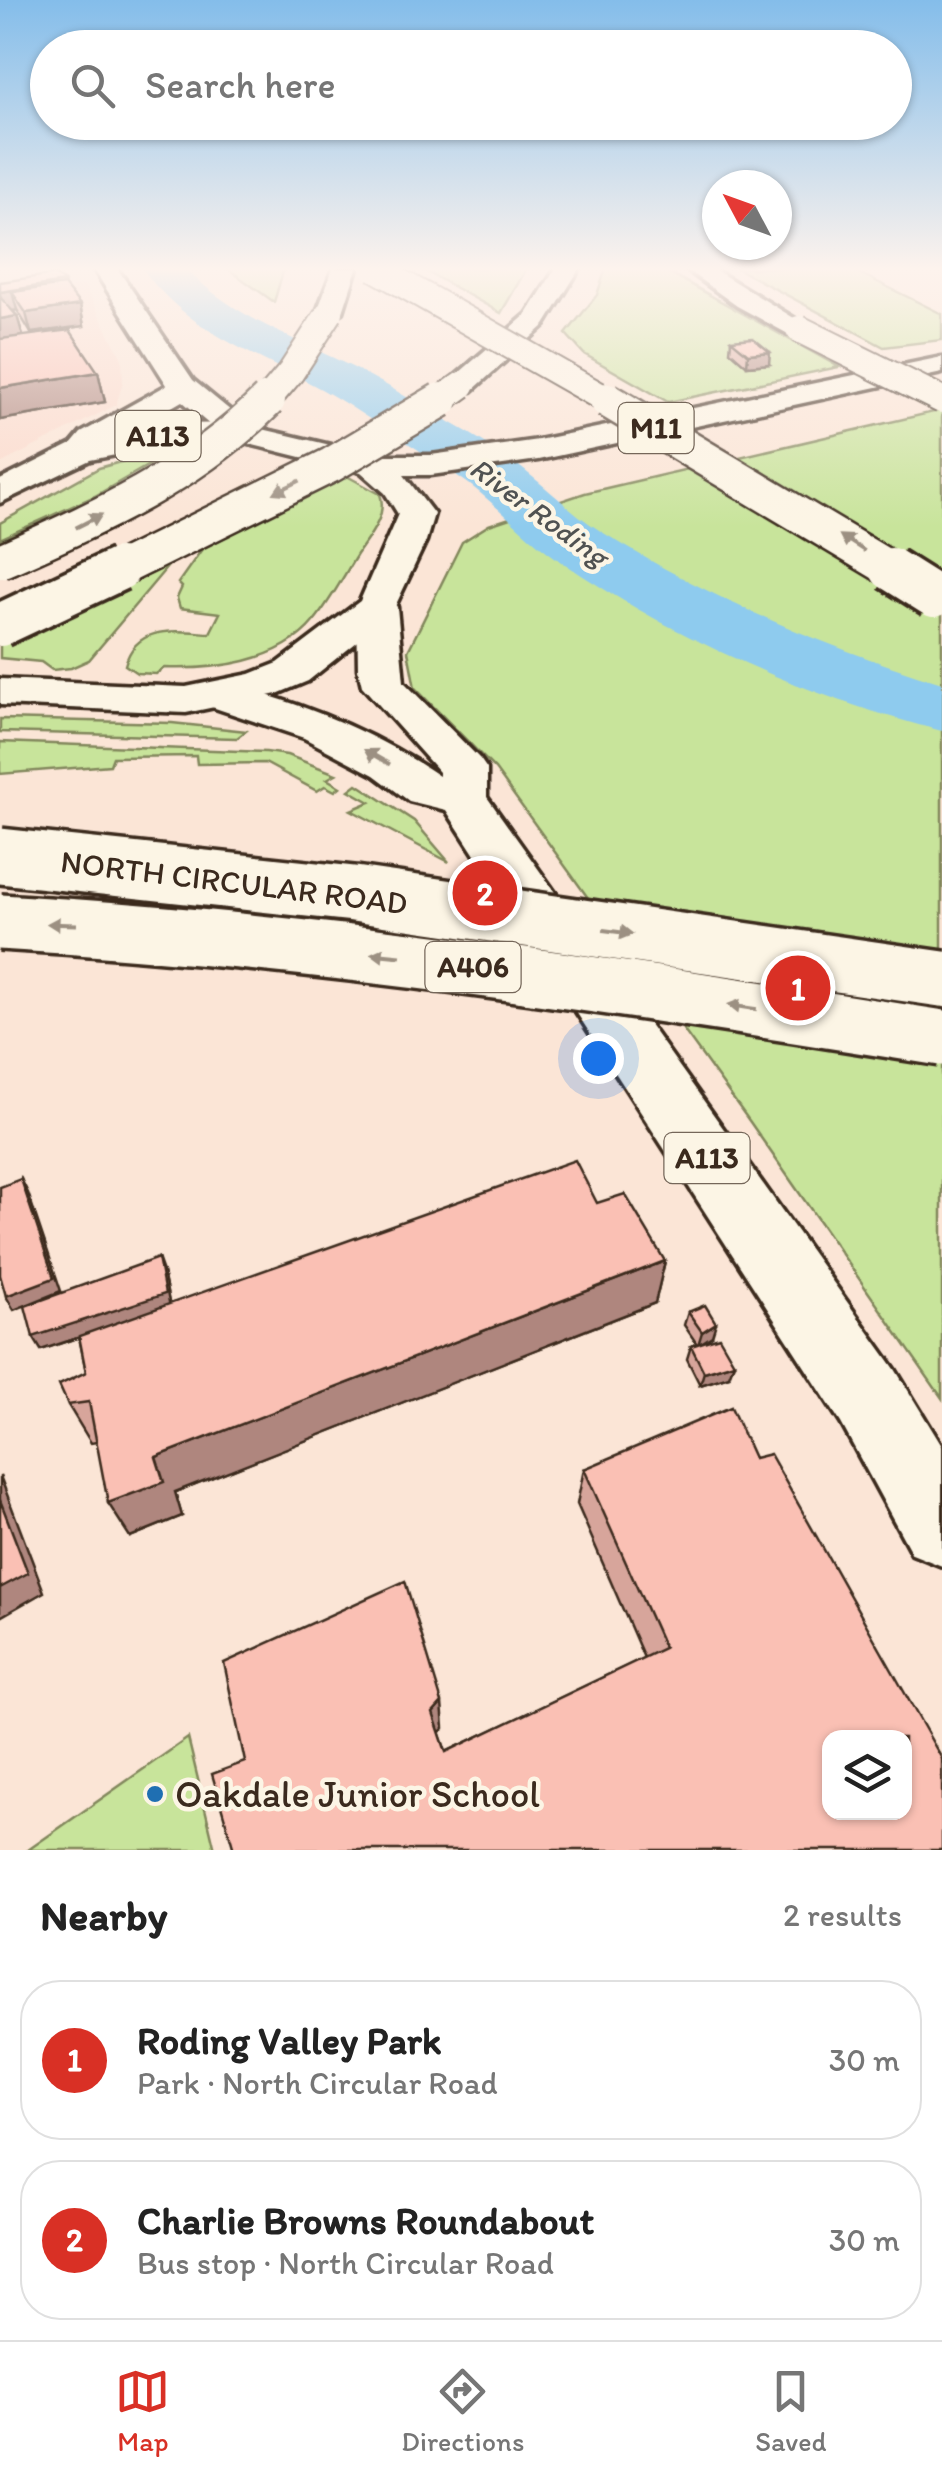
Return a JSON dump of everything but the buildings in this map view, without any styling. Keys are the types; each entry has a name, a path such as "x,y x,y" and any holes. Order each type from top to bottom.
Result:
{"main road":[{"name":"A113","path":"164,354 185,386 237,432"},
{"path":"0,561 104,513 199,457 265,404 304,354"},
{"path":"0,625 94,583 405,424 497,354"},
{"name":"M11","path":"527,354 735,472 942,601"},
{"path":"849,354 942,400"},
{"path":"500,477 942,365"},
{"name":"A113","path":"81,452 92,440 185,386"},
{"path":"373,466 431,465 500,477 942,389"},
{"name":"A113","path":"0,493 81,452 162,436 237,432 373,466 431,509 408,541 377,607 294,672 219,695 149,702 4,694"},
{"name":"A113","path":"377,607 379,669 384,686 463,769 463,798 868,1396 942,1524"},
{"name":"A113","path":"219,695 320,728 391,764 426,790 463,798"},
{"name":"NORTH CIRCULAR ROAD","path":"0,856 134,868 494,914 942,979"},
{"name":"NORTH CIRCULAR ROAD","path":"0,922 94,926 414,958 942,1038"}],"shaded area":[{"path":"0,354 120,354 123,382 116,405 0,464"}],"green space":[{"path":"585,354 816,354 839,367 668,402"},
{"path":"942,410 942,1398 750,1122 495,769 415,688 408,651 462,542 489,525 585,493"},
{"path":"185,444 95,496 0,539 0,523 99,468"},
{"path":"345,475 380,494 379,519 325,606 300,635 265,655 224,665 164,668 156,674 137,673 125,665 130,652 148,636 171,631 210,633 220,613 180,608 177,598 182,587 178,583 202,549"},
{"path":"168,566 89,660 71,668 52,670 41,662 0,658 0,642"},
{"path":"0,719 172,723 246,731 237,738 0,732"},
{"path":"0,742 266,752 287,755 336,774 327,779 340,787 335,791 325,786 317,791 265,763 197,764 196,756 113,757 110,765 0,774"},
{"path":"357,784 414,821 449,862 351,810 370,802 349,790"},
{"name":"Oakdale Junior School","path":"188,1738 215,1850 28,1850"}],"waterway":[{"name":"River Roding","path":"286,354 349,384 440,440 491,473 576,543 692,612 841,676 942,708"}],"place":[{"name":"Charlie Browns Roundabout","path":"485,893"},
{"name":"Roding Valley Park","path":"798,988"},
{"name":"Oakdale Junior School","path":"155,1794"}]}
